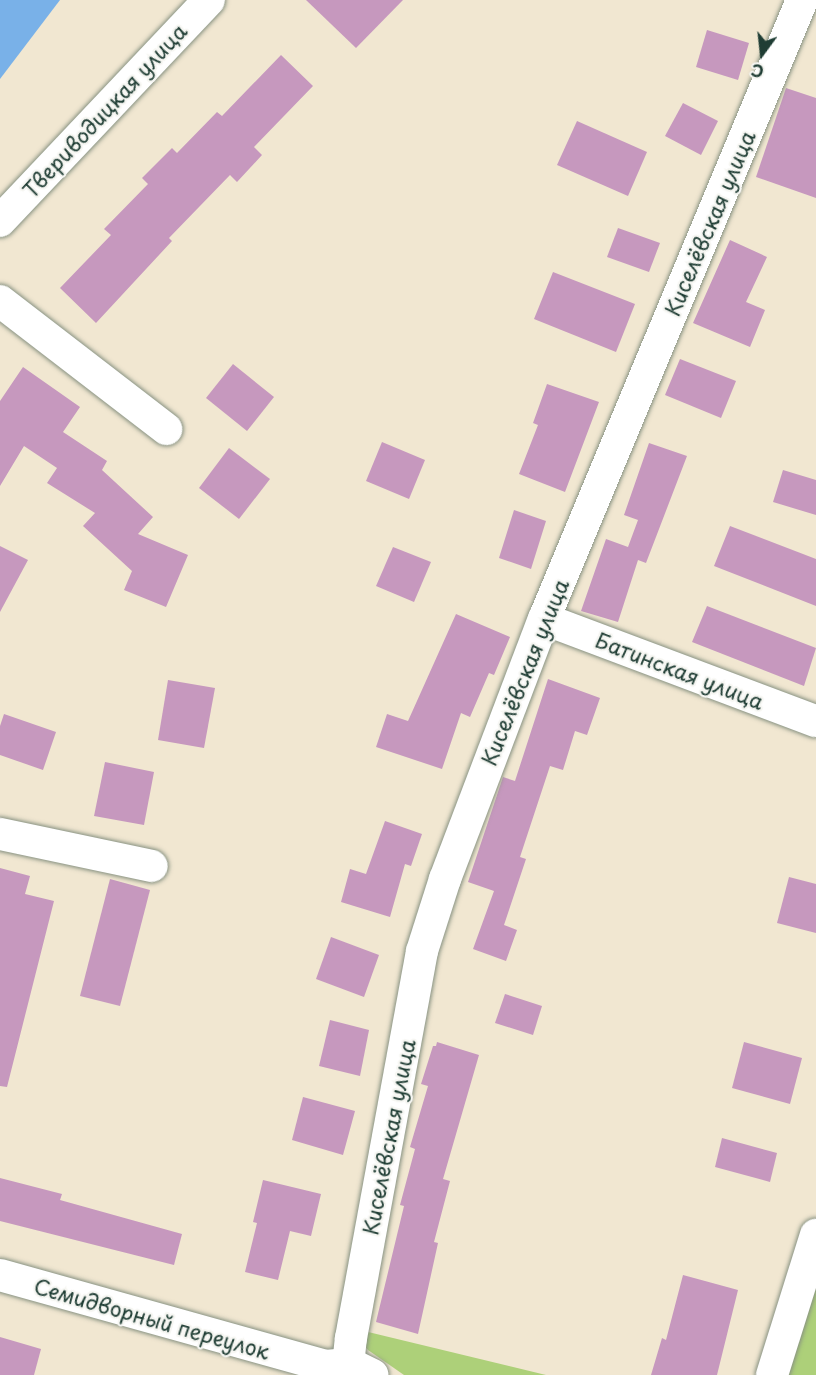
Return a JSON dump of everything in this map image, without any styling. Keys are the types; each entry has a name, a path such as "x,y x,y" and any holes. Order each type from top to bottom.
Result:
{"street":[{"name":"Твериводицкая улица","path":"0,220 209,0"},
{"name":"Киселёвская улица","path":"357,1371 351,1338 422,951 445,879 544,619 802,0"},
{"path":"0,301 166,429"},
{"name":"Батинская улица","path":"544,619 816,721"},
{"path":"0,834 152,866"},
{"path":"772,1375 816,1235"},
{"name":"Семидворный переулок","path":"0,1275 325,1366 357,1371"}],"green space":[{"path":"816,1258 816,1375 779,1375"},
{"path":"364,1331 546,1375 404,1375 368,1350 364,1345"}],"water":[{"path":"0,0 60,0 0,79"}],"building":[{"path":"306,0 403,0 356,48"},
{"path":"707,30 749,43 738,80 696,67"},
{"path":"281,55 313,86 254,147 262,155 237,182 230,175 169,238 172,241 96,323 60,288 111,235 104,229 148,184 142,178 172,148 177,153 217,112 222,116"},
{"path":"786,88 816,98 816,198 756,177"},
{"path":"683,103 718,121 701,155 665,136"},
{"path":"577,121 647,152 628,196 557,165"},
{"path":"618,228 660,243 649,272 607,257"},
{"path":"730,240 767,257 746,302 765,310 750,347 693,323"},
{"path":"553,272 635,304 616,352 534,319"},
{"path":"680,359 736,381 721,418 665,395"},
{"path":"233,364 274,397 247,431 206,398"},
{"path":"23,367 80,407 63,432 107,461 102,470 153,517 138,534 188,555 166,607 124,590 132,571 83,526 95,513 47,483 57,468 24,446 0,486 0,401"},
{"path":"547,384 599,402 565,492 519,474 538,425 533,423"},
{"path":"382,442 425,460 409,499 366,481"},
{"path":"649,443 687,456 646,563 638,560 618,622 581,611 606,539 628,547 638,520 624,515"},
{"path":"229,448 270,479 239,519 199,488"},
{"path":"783,470 816,480 816,515 773,502"},
{"path":"514,510 546,521 531,569 499,558"},
{"path":"730,526 816,559 816,606 714,566"},
{"path":"0,546 28,560 0,612"},
{"path":"393,547 431,562 414,602 376,586"},
{"path":"707,606 816,648 804,686 692,642"},
{"path":"456,614 510,637 494,675 489,673 470,717 461,713 442,769 376,747 387,714 408,721"},
{"path":"548,679 600,698 587,735 575,731 563,770 550,766 520,857 526,859 504,925 517,930 506,961 473,949 494,891 468,882 503,777 515,781"},
{"path":"168,680 215,688 204,748 158,740"},
{"path":"4,714 56,732 43,770 0,755 0,726"},
{"path":"105,762 154,772 144,825 94,816"},
{"path":"385,821 422,834 411,866 405,864 390,917 341,902 350,869 366,874"},
{"path":"0,868 30,876 25,894 54,901 7,1087 0,1086"},
{"path":"789,877 816,884 816,933 777,923"},
{"path":"110,879 150,890 120,1006 80,996"},
{"path":"331,937 379,955 364,997 316,979"},
{"path":"505,994 542,1006 533,1035 495,1023"},
{"path":"330,1020 369,1030 360,1076 319,1066"},
{"path":"437,1042 479,1055 443,1179 450,1181 434,1242 438,1243 418,1334 376,1322 404,1206 400,1205 415,1149 410,1147 428,1086 421,1084 433,1046 436,1046"},
{"path":"744,1042 802,1058 790,1104 732,1088"},
{"path":"303,1097 355,1111 343,1155 292,1140"},
{"path":"722,1138 777,1153 770,1182 715,1167"},
{"path":"0,1178 62,1194 60,1200 182,1234 174,1265 0,1221"},
{"path":"263,1180 321,1194 311,1236 290,1231 278,1280 245,1272 257,1223 253,1222"},
{"path":"683,1275 738,1290 717,1375 651,1375 662,1338 666,1340"},
{"path":"0,1337 41,1349 34,1375 0,1375"}]}
